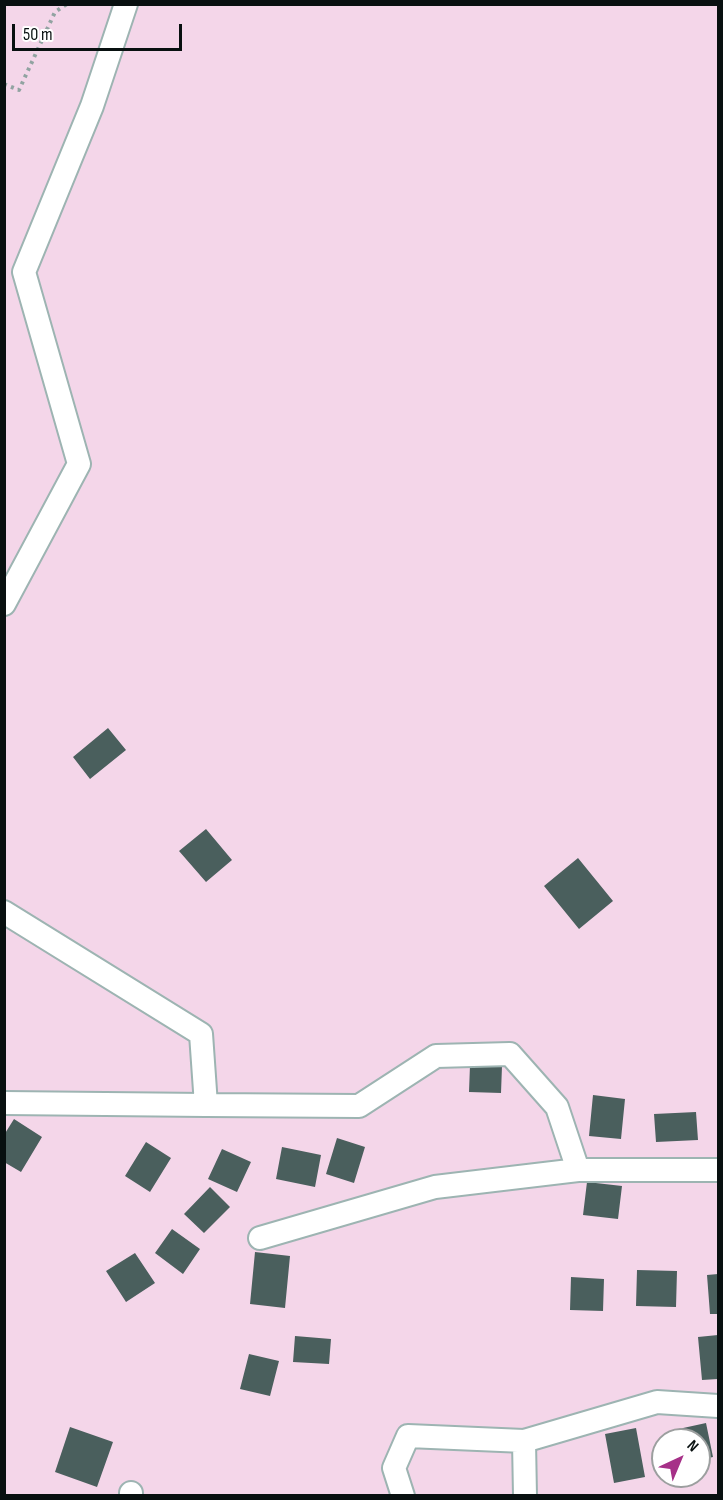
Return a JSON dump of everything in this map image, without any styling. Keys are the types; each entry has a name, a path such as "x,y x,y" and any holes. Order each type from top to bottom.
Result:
{"street":[{"path":"4,604 79,464 24,272 92,106 126,4"},
{"path":"4,912 201,1034 206,1105"},
{"path":"4,1103 359,1106 436,1056 510,1054 557,1107 578,1170"},
{"path":"260,1238 435,1187 578,1170 718,1170"},
{"path":"403,1496 394,1468 408,1436 524,1441 657,1402 718,1406"},
{"path":"524,1441 525,1496"}],"path":[{"path":"4,84 19,90 55,12 67,4"}],"shaded area":[{"path":"5,5 718,5 718,1495 5,1496"}],"building":[{"path":"108,728 126,750 90,779 73,757"},
{"path":"206,829 232,860 206,882 179,851"},
{"path":"578,858 613,901 579,929 544,886"},
{"path":"470,1065 502,1066 501,1093 469,1092"},
{"path":"593,1095 625,1099 621,1139 589,1136"},
{"path":"696,1112 698,1140 656,1142 654,1114"},
{"path":"14,1119 42,1137 21,1172 4,1162 4,1135"},
{"path":"337,1138 365,1147 354,1183 326,1174"},
{"path":"146,1142 171,1158 150,1192 125,1176"},
{"path":"282,1147 321,1155 315,1187 276,1179"},
{"path":"222,1149 251,1162 237,1192 208,1179"},
{"path":"587,1182 622,1186 618,1219 583,1215"},
{"path":"210,1187 230,1207 204,1233 184,1214"},
{"path":"172,1229 200,1249 183,1274 155,1253"},
{"path":"255,1252 290,1256 285,1308 250,1304"},
{"path":"135,1253 155,1283 126,1302 106,1271"},
{"path":"637,1270 677,1271 676,1307 636,1306"},
{"path":"718,1274 718,1314 710,1314 707,1275"},
{"path":"571,1277 604,1279 603,1311 570,1310"},
{"path":"718,1335 718,1379 702,1380 698,1337"},
{"path":"295,1336 331,1339 329,1364 293,1362"},
{"path":"249,1354 279,1361 270,1396 240,1389"},
{"path":"706,1423 707,1428 683,1428"},
{"path":"70,1427 113,1442 97,1487 55,1472"},
{"path":"636,1428 645,1477 614,1483 605,1434"}]}
